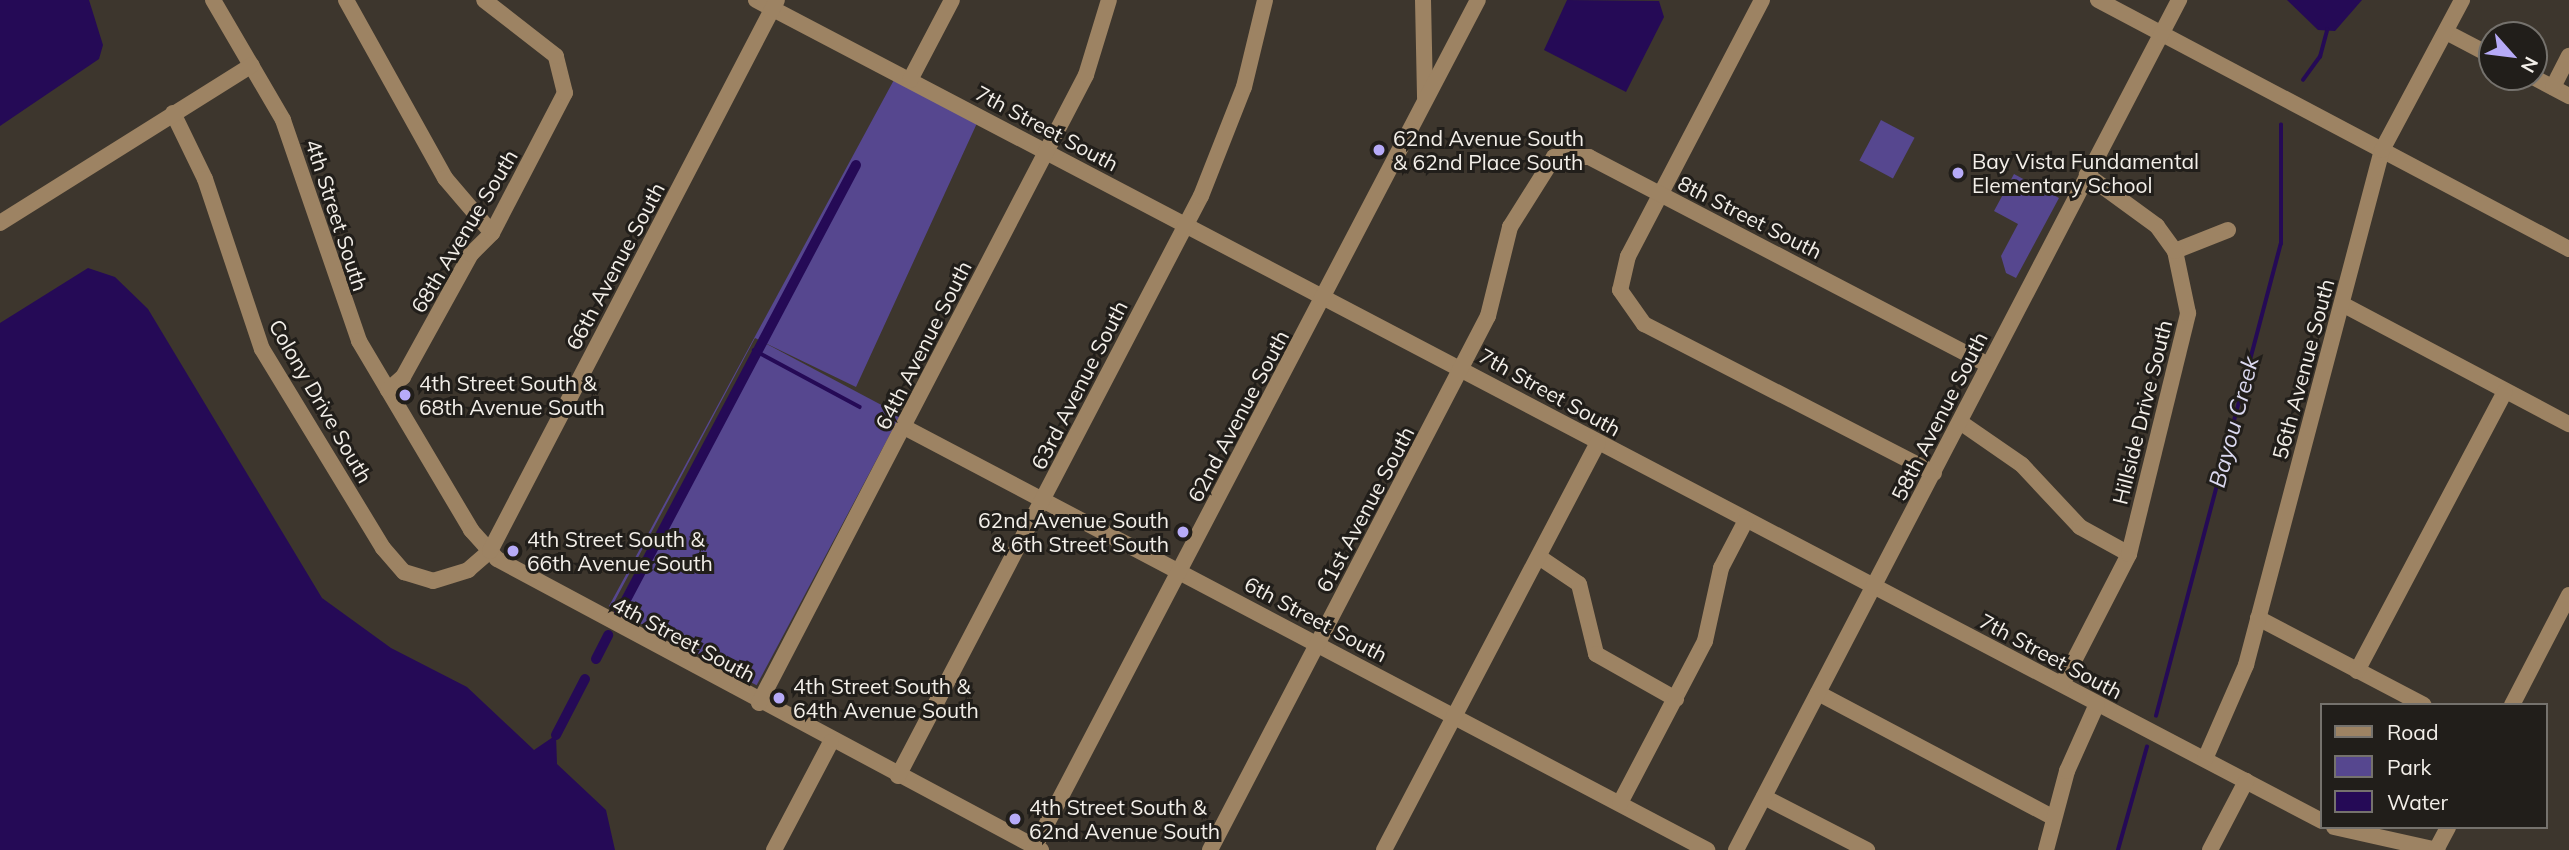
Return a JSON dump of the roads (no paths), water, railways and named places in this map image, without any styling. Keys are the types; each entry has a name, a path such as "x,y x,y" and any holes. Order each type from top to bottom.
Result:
{"street":[{"name":"4th Street South","path":"213,0 252,65 304,172 338,292 388,390 490,551 519,574 1036,849"},
{"path":"346,0 445,178 492,233"},
{"name":"68th Avenue South","path":"388,390 403,377 471,254 492,233 561,106 565,78 546,46 484,0"},
{"name":"7th Street South","path":"756,0 775,4 910,80 1323,299 1462,367 1745,522 2320,820"},
{"path":"910,80 952,0"},
{"name":"64th Avenue South","path":"759,703 1086,75 1110,0"},
{"name":"63rd Avenue South","path":"898,776 1185,225 1244,87 1265,0"},
{"path":"1423,0 1425,101"},
{"name":"62nd Avenue South","path":"1036,849 1478,0"},
{"path":"1762,0 1660,194 1622,273 1627,305 1644,324 1934,473"},
{"path":"2098,0 2569,248"},
{"name":"58th Avenue South","path":"1736,850 2179,0"},
{"name":"56th Avenue South","path":"2205,758 2246,665 2382,150 2462,0"},
{"name":"66th Avenue South","path":"490,551 775,4"},
{"path":"2446,32 2478,49"},
{"path":"2553,87 2569,56"},
{"path":"0,223 252,65"},
{"path":"2548,84 2569,96"},
{"name":"Colony Drive South","path":"173,113 205,179 262,349 383,548 404,572 433,581 468,570 490,551"},
{"name":"8th Street South","path":"1515,217 1545,166 1573,153 1660,194 1988,365"},
{"name":"Hillside Drive South","path":"2062,684 2129,554 2185,344 2188,313 2175,251 2134,204 2087,175"},
{"name":"61st Avenue South","path":"1210,850 1462,367 1496,296 1499,261 1515,217"},
{"path":"2175,251 2228,230"},
{"path":"2342,304 2569,424"},
{"path":"2357,671 2505,392"},
{"path":"1960,422 2022,465 2080,527 2129,554"},
{"name":"6th Street South","path":"904,427 1707,850"},
{"path":"1384,850 1598,443"},
{"path":"1620,803 1705,640 1721,568 1745,522"},
{"path":"1539,557 1579,584 1596,654 1675,699"},
{"path":"2513,703 2569,595"},
{"path":"2258,618 2420,703"},
{"path":"1818,692 2052,817"},
{"path":"2046,850 2052,817 2097,704"},
{"path":"781,846 831,742"},
{"path":"2210,850 2246,781"},
{"path":"1764,797 1867,850"},
{"path":"2343,829 2436,850 2447,829"}],"water":[{"path":"0,0 89,0 103,45 99,59 0,126"},
{"path":"1567,0 1659,1 1664,17 1626,92 1544,50"},
{"path":"2287,0 2362,0 2335,31 2318,30"},
{"path":"88,268 115,277 148,309 322,598 391,648 467,687 534,750 556,735 557,764 606,810 615,850 0,850 0,323"}],"waterway":[{"name":"Bayou Creek","path":"2303,80 2320,57 2327,30"},
{"name":"Bayou Creek","path":"2156,716 2281,244 2281,125"},
{"path":"618,615 856,165"},
{"path":"754,350 860,407"},
{"path":"596,659 608,635"},
{"path":"556,735 585,679"},
{"name":"Bayou Creek","path":"2118,850 2147,747"}],"place":[{"name":"62nd Avenue South & 62nd Place South","path":"1379,150"},
{"name":"Bay Vista Fundamental Elementary School","path":"1958,173"},
{"name":"4th Street South & 68th Avenue South","path":"405,395"},
{"name":"62nd Avenue South & 6th Street South","path":"1183,532"},
{"name":"4th Street South & 66th Avenue South","path":"513,551"},
{"name":"4th Street South & 64th Avenue South","path":"779,698"},
{"name":"4th Street South & 62nd Avenue South","path":"1015,819"}]}
